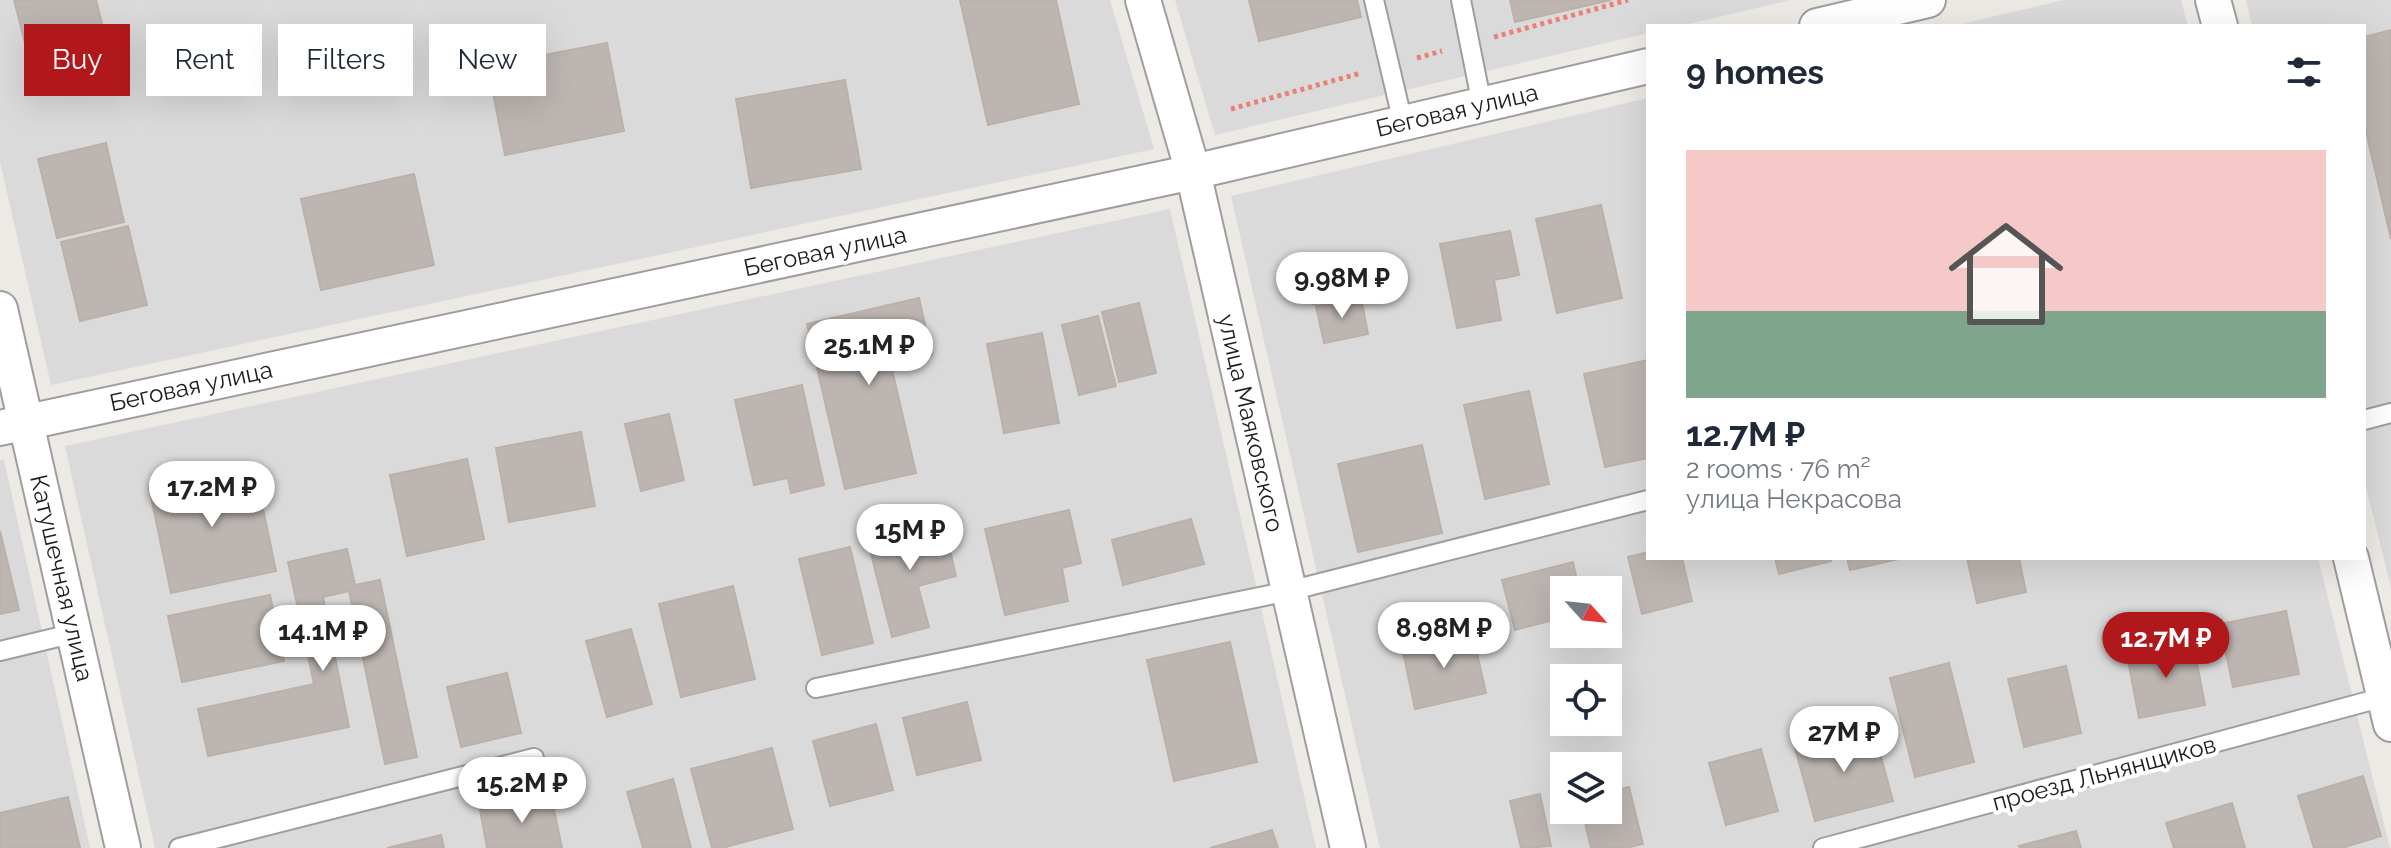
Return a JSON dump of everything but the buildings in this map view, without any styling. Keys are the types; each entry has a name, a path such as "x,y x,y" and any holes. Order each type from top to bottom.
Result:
{"street":[{"name":"улица Маяковского","path":"1143,0 1193,172 1348,848"},
{"path":"1826,24 1928,0"},
{"path":"2213,0 2219,24"},
{"name":"Беговая улица","path":"14,425 1193,172 1646,66"},
{"name":"Катушечная улица","path":"0,309 14,425 75,633 123,848"},
{"path":"2351,560 2388,710"}],"lane":[{"path":"1374,0 1403,123"},
{"path":"1461,0 1482,105"},
{"path":"2366,419 2391,413"},
{"path":"816,688 1289,591 1646,501"},
{"path":"0,651 75,633"},
{"name":"проезд Льнянщиков","path":"1823,848 2388,710"},
{"path":"179,848 534,758"}],"path":[{"path":"1231,109 1628,0"}],"shaded area":[{"path":"0,0 1110,0 1154,149 51,385 0,162"},
{"path":"1175,0 1791,0 1689,24 1646,24 1646,33 1215,135"},
{"path":"2064,0 2181,0 2187,24 1962,24"},
{"path":"2246,0 2391,0 2391,588 2366,487 2366,24 2252,24"},
{"path":"1646,98 1646,560 2318,560 2390,848 1380,848 1231,196"},
{"path":"1170,209 1316,848 155,848 65,446"},
{"path":"0,460 4,460 90,848 0,848"}]}
